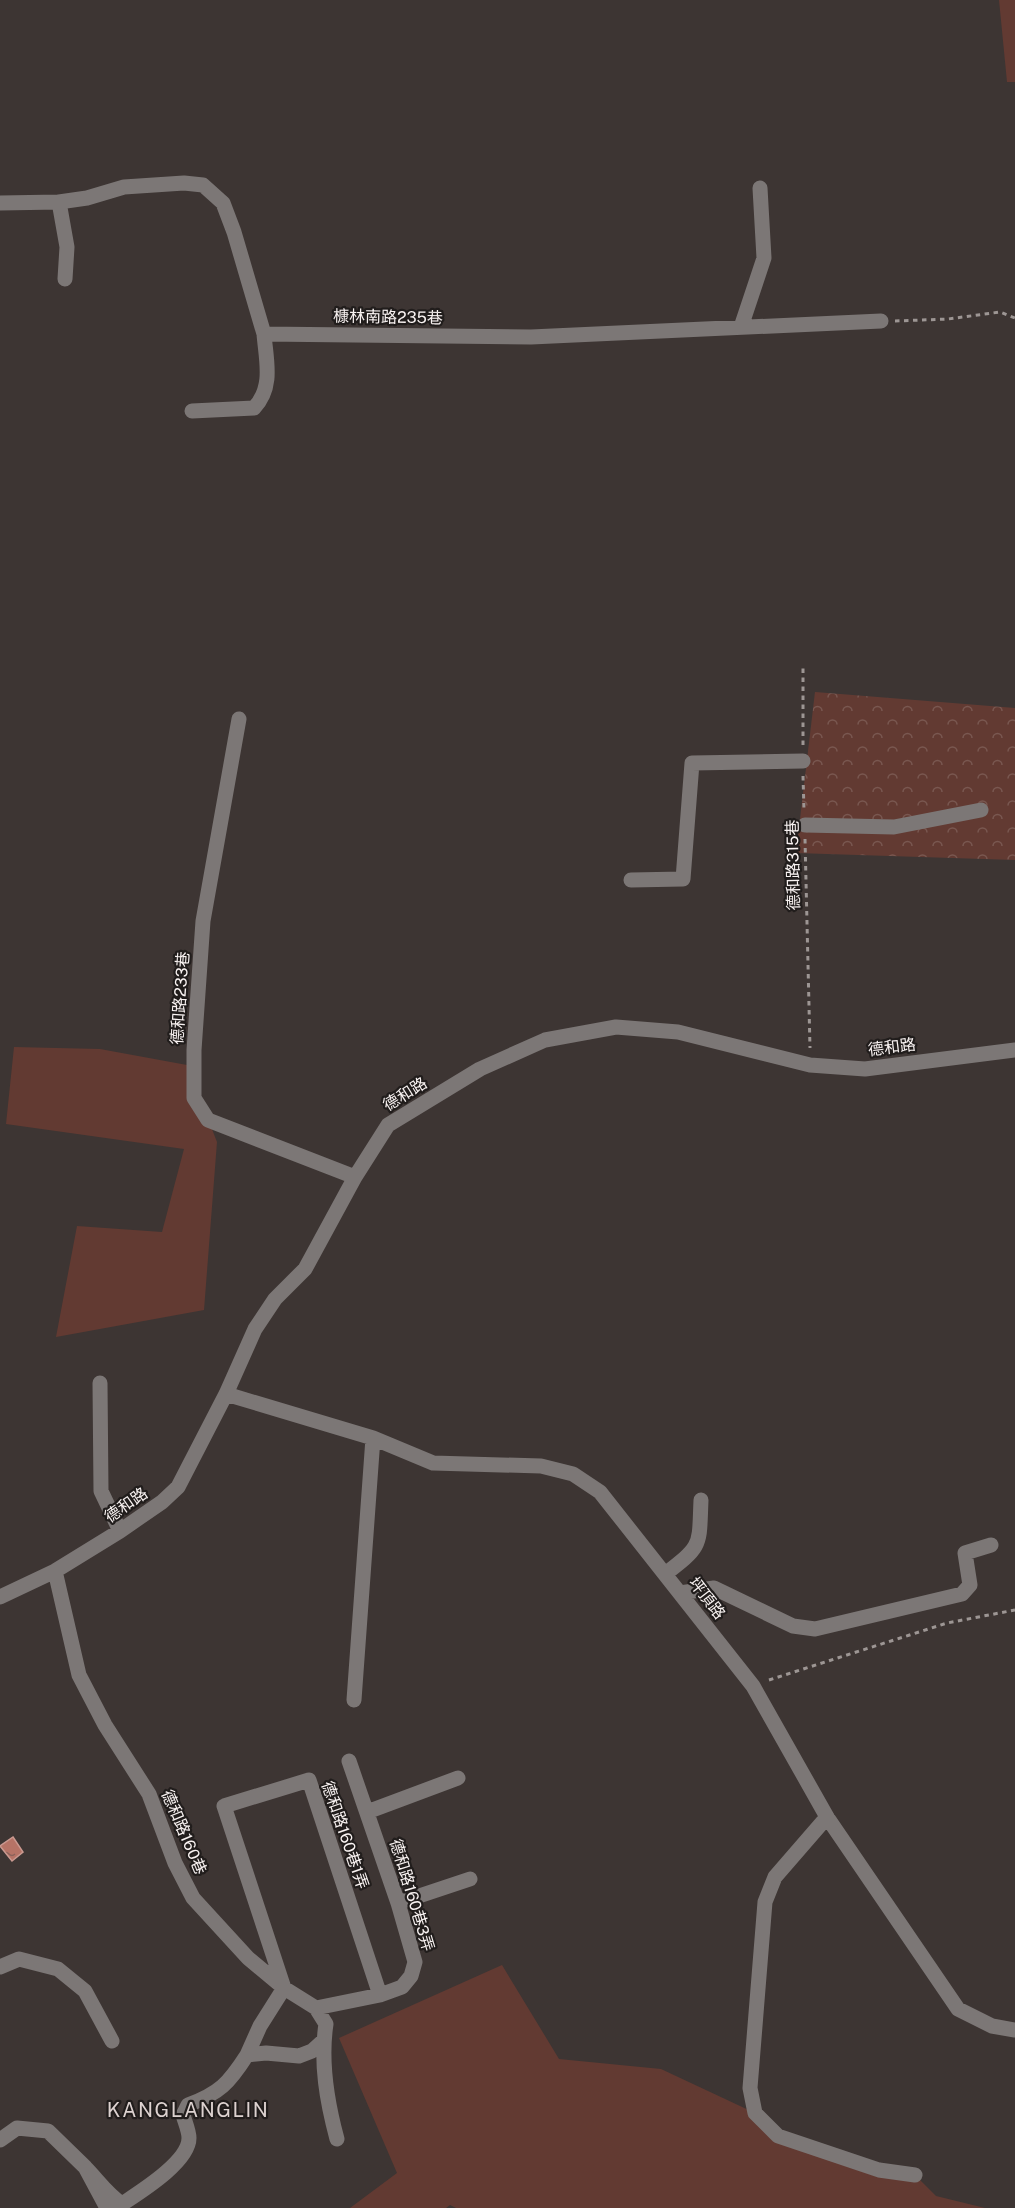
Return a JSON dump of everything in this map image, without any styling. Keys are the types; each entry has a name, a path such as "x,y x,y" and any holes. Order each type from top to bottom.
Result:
{"street":[{"path":"0,202 59,202 87,198 124,187 184,183 203,185 223,203 234,232 264,334 268,384 262,400 254,408 192,411"},
{"path":"741,327 764,258 760,188"},
{"path":"59,202 68,247 65,279"},
{"name":"槺林南路235巷","path":"264,334 531,337 881,321"},
{"name":"德和路233巷","path":"239,719 203,921 194,1050 194,1098 208,1120 356,1177"},
{"path":"630,880 683,879 692,763 802,761"},
{"path":"805,825 894,827 981,810"},
{"name":"德和路","path":"0,1597 55,1571 120,1531 162,1502 178,1487 226,1394 255,1329 275,1299 305,1269 388,1125 480,1069 545,1040 616,1027 678,1032 810,1065 865,1069 1015,1050"},
{"path":"100,1383 101,1491 120,1531"},
{"name":"坪頂路","path":"226,1394 373,1438 433,1463 541,1466 573,1474 588,1482 611,1504 753,1686 827,1817 958,2009 992,2026 1015,2030"},
{"path":"354,1700 373,1438"},
{"path":"665,1574 689,1556 699,1541 701,1500"},
{"path":"680,1593 714,1588 793,1626 815,1629 962,1594 970,1585 965,1553 991,1545"},
{"name":"德和路160巷","path":"55,1571 79,1675 105,1725 150,1794 175,1863 193,1898 248,1958 284,1988 316,2008"},
{"name":"德和路160巷3弄","path":"316,2008 380,1995 402,1987 411,1976 415,1962 398,1903 350,1761"},
{"path":"367,1812 458,1778"},
{"name":"德和路160巷1弄","path":"284,1988 224,1806 309,1780 380,1995"},
{"path":"827,1817 775,1877 765,1902 750,2088 755,2113 778,2136 879,2170 915,2175"},
{"path":"398,1903 470,1879"},
{"path":"0,1967 19,1959 58,1968 85,1991 112,2041"},
{"path":"0,2140 17,2128 48,2131 100,2181 112,2198 122,2204 157,2180 180,2158 190,2139 183,2115 188,2105 211,2097 231,2080 247,2055 260,2026 284,1988"},
{"path":"316,2008 326,2024 323,2041 327,2102 337,2139"},
{"path":"247,2055 266,2053 299,2056 312,2051 323,2041"},
{"path":"85,2167 107,2208"}],"path":[{"path":"881,321 948,319 1000,312 1015,318"},
{"name":"德和路315巷","path":"803,665 802,761 810,1065"},
{"path":"753,1686 947,1623 1015,1610"}],"green space":[{"path":"999,0 1015,0 1015,82 1007,82"},
{"path":"815,692 1015,708 1015,860 796,853"},
{"path":"14,1047 100,1049 187,1065 217,1142 204,1310 56,1337 77,1226 162,1232 184,1149 6,1124"},
{"path":"502,1965 559,2059 661,2069 755,2113 778,2136 915,2175 936,2196 985,2208 456,2208 450,2205 446,2208 350,2208 397,2173 339,2038"}],"water":[{"path":"13,1837 23,1852 12,1861 0,1846"}],"district":[{"name":"KANGLANGLIN","path":"188,2110"}]}
